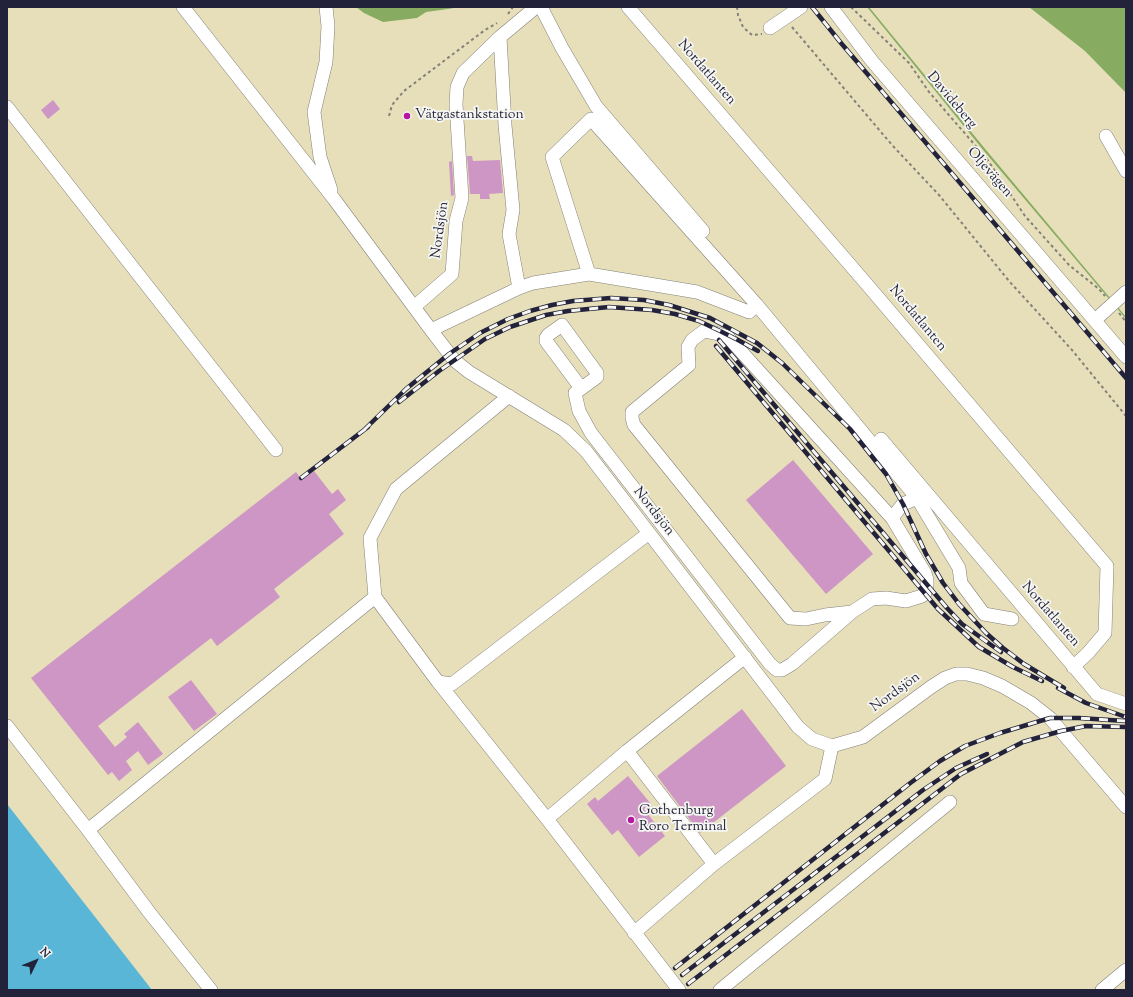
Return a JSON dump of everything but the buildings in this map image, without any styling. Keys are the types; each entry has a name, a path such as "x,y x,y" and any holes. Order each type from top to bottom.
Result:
{"street":[{"path":"183,7 334,199 414,307"},
{"path":"326,7 328,26 326,62 314,112 320,157 334,199"},
{"name":"Nordsjön","path":"536,7 500,36 463,72 457,87 456,104 462,198 456,221 452,274 414,307 449,354 469,372 564,430 586,451 798,727 812,739 832,746 863,737 945,678 956,674 967,674 983,678 1002,686 1031,702 1050,718 1062,731 1126,807"},
{"name":"Nordatlanten","path":"540,7 596,106 1073,667 1097,694 1126,704"},
{"name":"Nordatlanten","path":"628,7 1107,566 1105,633 1088,653 1073,667"},
{"path":"770,28 801,7"},
{"name":"Oljevägen","path":"831,7 872,61 1126,357"},
{"path":"500,36 505,124 513,210 509,234 519,288"},
{"path":"7,107 276,450"},
{"path":"589,274 552,157 591,119 757,305 917,498 959,568 960,583 984,614 1012,619"},
{"path":"1106,136 1126,171"},
{"path":"431,330 519,288 533,283 589,274 697,292 749,312 757,305"},
{"path":"1095,320 1126,292"},
{"path":"581,388 546,341 548,335 562,326 597,373 597,377 575,393 579,411 591,433 765,658 777,670 782,670 792,664 852,612 872,599 886,598 906,601 917,599 925,593 927,580 925,573 892,518 728,337 704,331 692,340 688,348 689,365 632,412 634,424 790,618 806,619 852,612"},
{"path":"509,396 396,490 370,538 375,597 438,682 450,690 679,990"},
{"path":"892,518 903,504 917,498"},
{"path":"450,690 649,533"},
{"path":"88,830 375,597"},
{"path":"547,819 627,751 745,657"},
{"path":"7,726 88,830 149,912 211,990"},
{"path":"634,933 714,864 825,779 832,746"},
{"path":"627,751 714,864"},
{"path":"720,990 950,802"},
{"path":"1102,990 1126,970"}],"path":[{"path":"508,16 513,7"},
{"path":"737,7 738,15 743,27 752,35 761,34 770,28"},
{"name":"Davideberg","path":"851,7 909,63 929,92 987,159 1025,216 1069,265 1099,288 1126,322"},
{"path":"783,19 796,32 892,145 939,195 1009,281 1072,350 1126,416"},
{"path":"388,116 392,105 404,91 485,30 498,23"}],"green space":[{"path":"356,7 479,7 454,8 426,12 417,18 383,22 364,13"},
{"path":"867,7 869,7 1126,317 1126,319 984,151"},
{"path":"1029,7 1126,7 1126,93 1085,51"}],"water":[{"path":"7,804 152,990 7,990"}],"railway":[{"path":"812,7 1126,378"},
{"path":"364,430 406,389 449,354 480,333 508,319 530,311 573,301 611,298 644,300 669,305 710,318 757,343 782,363 850,429 886,474 903,504 926,554 943,583 959,604 986,633 1003,648 1024,664 1064,688"},
{"path":"399,402 439,371 485,339 510,327 546,315 568,311 609,307 652,310 675,314 699,321 758,351"},
{"path":"719,340 947,608 962,624 1001,652"},
{"path":"716,346 938,609 979,647 1013,667 1042,681"},
{"path":"301,478 368,427"},
{"path":"1058,688 1086,703 1126,717"},
{"path":"675,968 909,784 940,761 965,746 1000,733 1050,718 1125,721"},
{"path":"688,984 961,774 1023,742 1061,731 1086,726 1126,727"},
{"path":"682,975 923,790 956,768 987,754"}],"place":[{"name":"Vätgastankstation","path":"407,116"},
{"name":"Gothenburg Roro Terminal","path":"631,820"}]}
